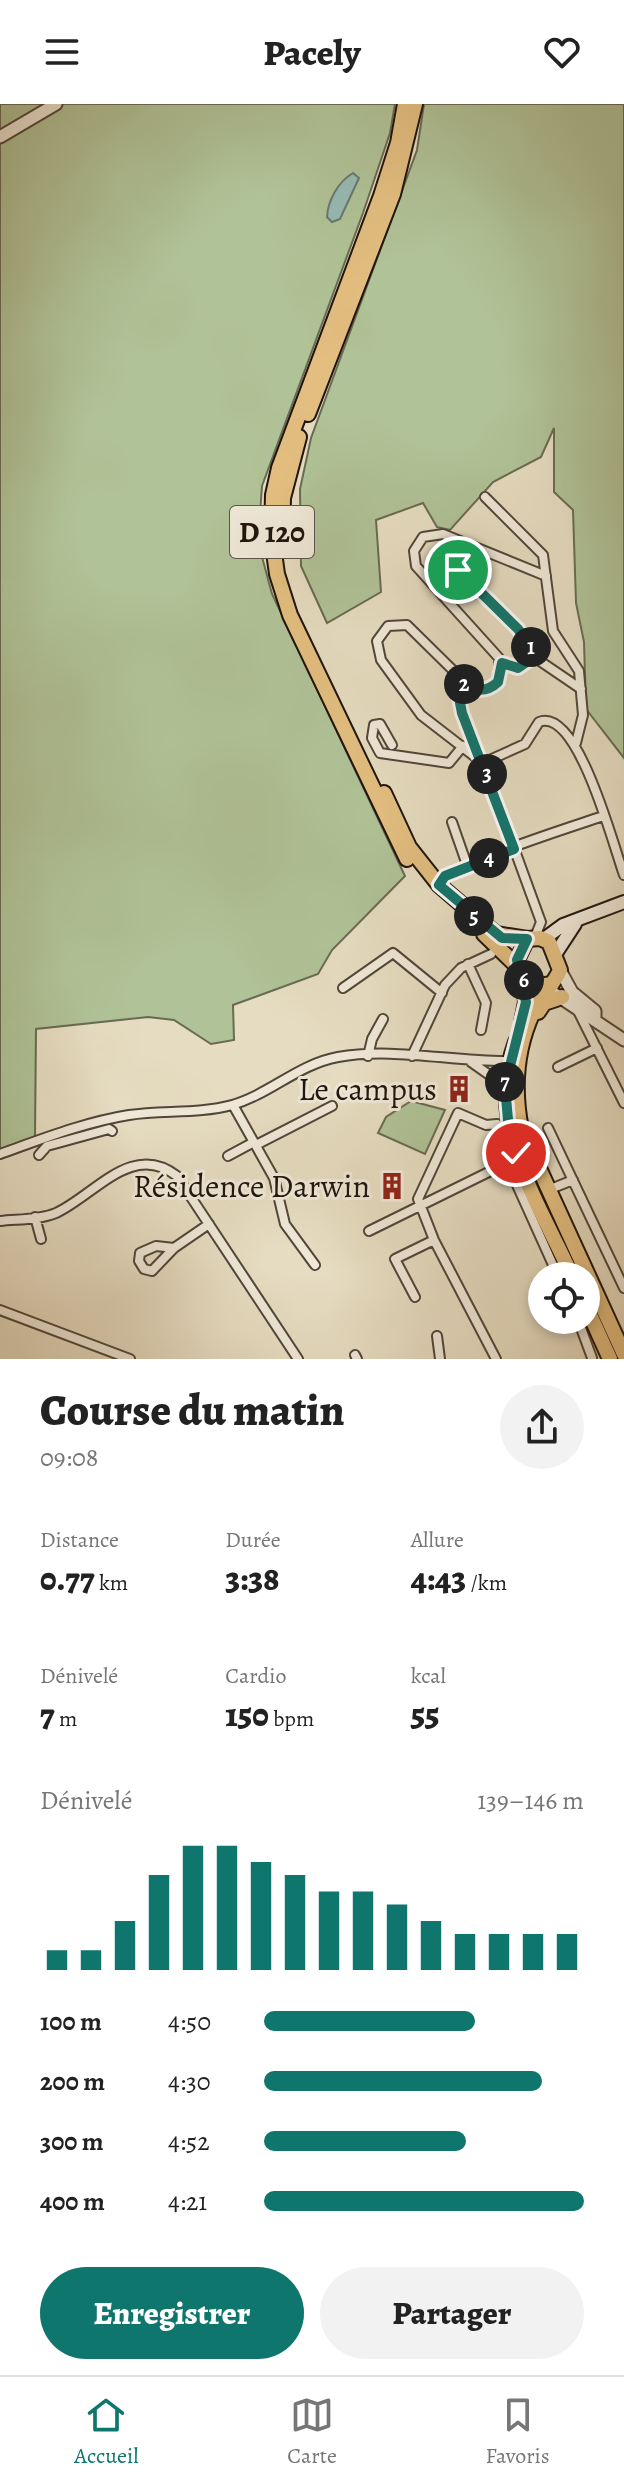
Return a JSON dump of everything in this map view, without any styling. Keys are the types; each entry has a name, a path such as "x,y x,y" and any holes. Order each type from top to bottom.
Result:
{"main road":[{"name":"D 120","path":"405,104 398,143 381,196 279,468 272,516 277,574 290,615 407,859 434,892 521,973"},
{"name":"D 120","path":"415,104 393,194 298,440 282,516 283,553 296,602 409,847 439,885 502,938 536,938"},
{"path":"565,1262 516,1153 505,1093 509,1061 526,1002 518,954 536,938 583,916 624,902"},
{"path":"556,953 568,930 583,916"},
{"path":"536,938 556,953 560,970 546,987 529,1025 515,1075 515,1102 521,1129 624,1354"},
{"path":"521,973 546,987"},
{"path":"529,1025 544,1003 569,1001"},
{"path":"599,1334 610,1359"}],"street":[{"path":"0,137 56,104"},
{"path":"485,497 540,549 553,631 576,664 581,689 583,715 576,743"},
{"path":"534,657 518,668 502,663 416,566 414,551 418,542 432,534 448,536 546,576"},
{"path":"448,536 448,549 458,570 518,629 534,657 581,689"},
{"path":"480,760 415,708 381,660 377,648 380,635 394,624 412,627 462,681 476,690 489,689 498,682 502,663"},
{"path":"462,681 457,687 457,697 541,922 536,938"},
{"path":"480,760 525,744 543,720 558,723 576,743 624,875"},
{"path":"392,745 380,724 374,725 372,738 380,753 449,763 463,746"},
{"path":"439,885 445,876 467,865 603,816"},
{"path":"452,822 467,865"},
{"path":"343,988 393,953 442,993"},
{"path":"412,1056 453,975 491,954"},
{"path":"468,964 486,1003 481,1030"},
{"path":"560,970 569,988 595,1016 620,1036"},
{"path":"546,987 595,1016"},
{"path":"569,1001 592,1036 624,1103"},
{"path":"592,1036 595,1016"},
{"path":"368,1056 372,1039 383,1019"},
{"path":"558,1067 597,1048"},
{"path":"39,1155 47,1146 126,1115 233,1105 268,1091 322,1061 368,1056 412,1056 471,1062 509,1061"},
{"path":"471,1062 505,1093 497,1124 507,1163 551,1262"},
{"path":"233,1105 274,1178 285,1224 315,1265"},
{"path":"228,1156 332,1106"},
{"path":"496,1359 434,1240 418,1207 418,1199 458,1113 486,1125 497,1124"},
{"path":"0,1154 92,1128 112,1131"},
{"path":"548,1128 624,1288"},
{"path":"0,1221 62,1210 122,1169 149,1163 177,1176 298,1359"},
{"path":"369,1231 507,1163"},
{"path":"548,1190 573,1180"},
{"path":"532,1216 552,1238"},
{"path":"35,1217 41,1239"},
{"path":"174,1248 209,1224"},
{"path":"415,1297 395,1259 434,1240"},
{"path":"0,1310 130,1359"},
{"path":"583,1334 591,1359"},
{"path":"437,1336 440,1359"}],"green space":[{"path":"0,104 395,104 390,133 363,213 262,486 258,542 272,594 405,876 332,950 318,974 233,1005 234,1040 211,1044 174,1020 148,1017 36,1029 35,1137 0,1149"},
{"path":"424,104 624,104 624,758 586,709 584,642 576,603 573,510 554,492 554,428 541,457 493,482 450,530 437,527 423,503 376,520 381,592 327,623 301,566 300,489 311,438 417,150"},
{"path":"411,1101 445,1110 425,1154 378,1133 386,1117"}],"water":[{"path":"353,173 359,178 340,219 332,222 327,217 332,198 338,186"}],"place":[{"name":"Le campus","path":"459,1089"},
{"name":"Résidence Darwin","path":"392,1186"}],"route":[{"path":"458,570 518,629 534,653 527,664 518,668 502,663 498,682 489,689 476,690 462,681 457,687 457,697 477,757 483,763 514,849 467,865 445,876 439,885 502,938 527,939 517,960 524,980 526,1002 505,1086 509,1131 516,1153"}]}
